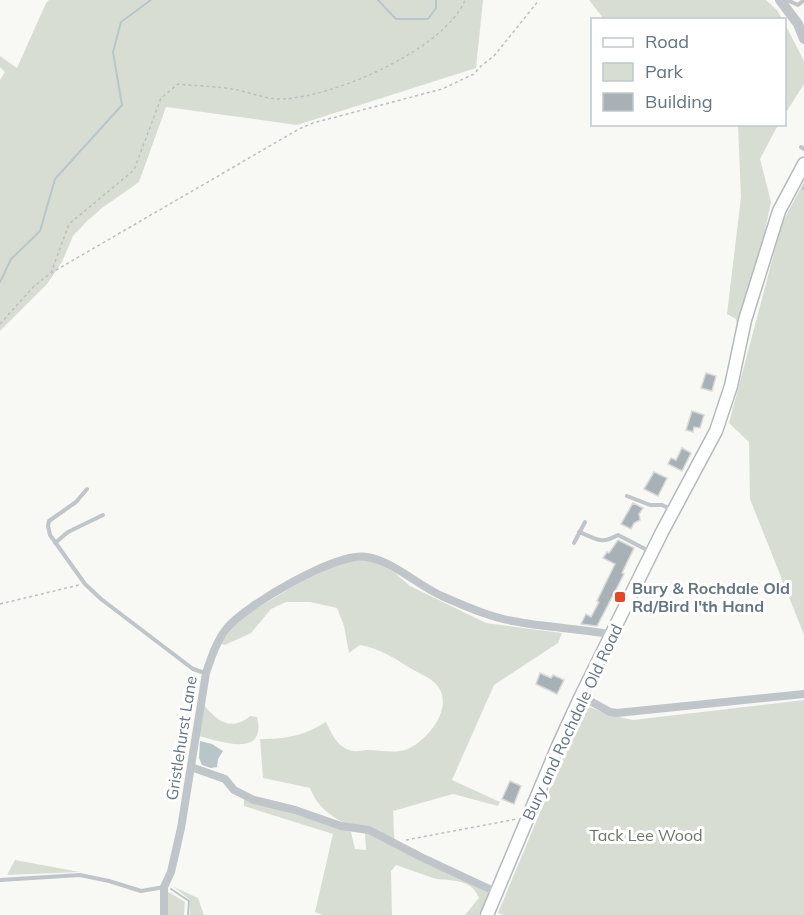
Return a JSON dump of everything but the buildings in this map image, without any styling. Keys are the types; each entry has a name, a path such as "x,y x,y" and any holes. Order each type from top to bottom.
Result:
{"main road":[{"name":"Bury and Rochdale Old Road","path":"487,915 581,696 652,552 716,431 724,409 745,320 779,211 804,164"}],"street":[{"path":"780,0 798,24 804,39"},
{"name":"Gristlehurst Lane","path":"164,915 164,887 174,861 206,673 220,639 233,622 275,592 311,572 338,561 360,556 377,560 443,597 499,618 611,636"},
{"path":"581,696 609,712 617,713 804,694"},
{"path":"191,767 225,779 234,790 254,800 341,825 369,830 496,892"}],"lane":[{"path":"787,0 798,5 804,0"},
{"path":"87,489 76,502 49,521 48,531 55,543 85,584 101,600 193,669 206,673"},
{"path":"627,496 650,505 662,505 674,510"},
{"path":"55,543 68,532 103,515"},
{"path":"574,543 585,522"},
{"path":"579,532 602,541 608,541 618,535 652,552"},
{"path":"0,880 80,875 110,881 141,891 164,887"}],"path":[{"path":"51,273 69,224 134,170 161,98 178,84 232,89 280,99 330,90 400,60 442,32 465,0"},
{"path":"0,324 34,286 51,273 299,129 313,123 442,89 474,74 494,56 539,0"},
{"path":"0,604 85,584"},
{"path":"392,842 517,819 526,822"}],"green space":[{"path":"49,0 483,0 476,68 297,125 166,107 139,182 102,208 73,236 62,262 47,284 0,331 0,80 5,72 0,67 0,56 17,68"},
{"path":"589,0 766,0 778,11 782,18 603,18"},
{"path":"786,26 804,61 804,84 786,112"},
{"path":"738,126 777,126 760,159 771,202 738,329 736,319 727,314 741,197"},
{"path":"804,182 804,635 750,499 749,442 729,423 782,223"},
{"path":"358,559 374,562 394,572 410,586 486,623 562,633 558,643 494,685 452,780 500,802 498,806 453,794 393,811 395,841 345,824 324,810 310,788 263,778 260,739 294,736 310,731 326,722 336,740 348,749 393,752 408,749 424,738 437,722 443,703 442,694 437,685 374,648 360,645 349,653 344,626 337,608 310,602 286,602 271,609 251,633 225,645 221,644 231,628 249,613 309,577 338,564"},
{"name":"Tack Lee Wood","path":"804,700 804,915 504,915 498,913 585,705 609,715 633,720"},
{"path":"204,705 219,720 231,724 243,721 250,716 257,717 258,730 255,738 249,743 240,744 198,736"},
{"path":"244,798 351,832 355,849 366,850 365,833 372,834 489,893 479,915 465,915 479,898 471,887 465,883 433,878 396,865 391,871 392,915 323,915 315,912 333,834 244,806"},
{"path":"15,860 80,872 7,875"},
{"path":"174,887 198,898 204,915 190,915 190,900"},
{"path":"167,891 185,902 184,915 167,915"}],"shaded area":[{"path":"200,741 212,744 223,751 218,759 217,767 202,765 199,758"}],"waterway":[{"path":"0,282 11,259 40,231 55,179 122,105 113,52 121,22 151,0"},
{"path":"378,0 396,19 428,19 436,8 436,0"},
{"path":"171,889 189,901 188,915"}],"place":[{"name":"Bury & Rochdale Old Rd/Bird I'th Hand","path":"620,597"}]}
